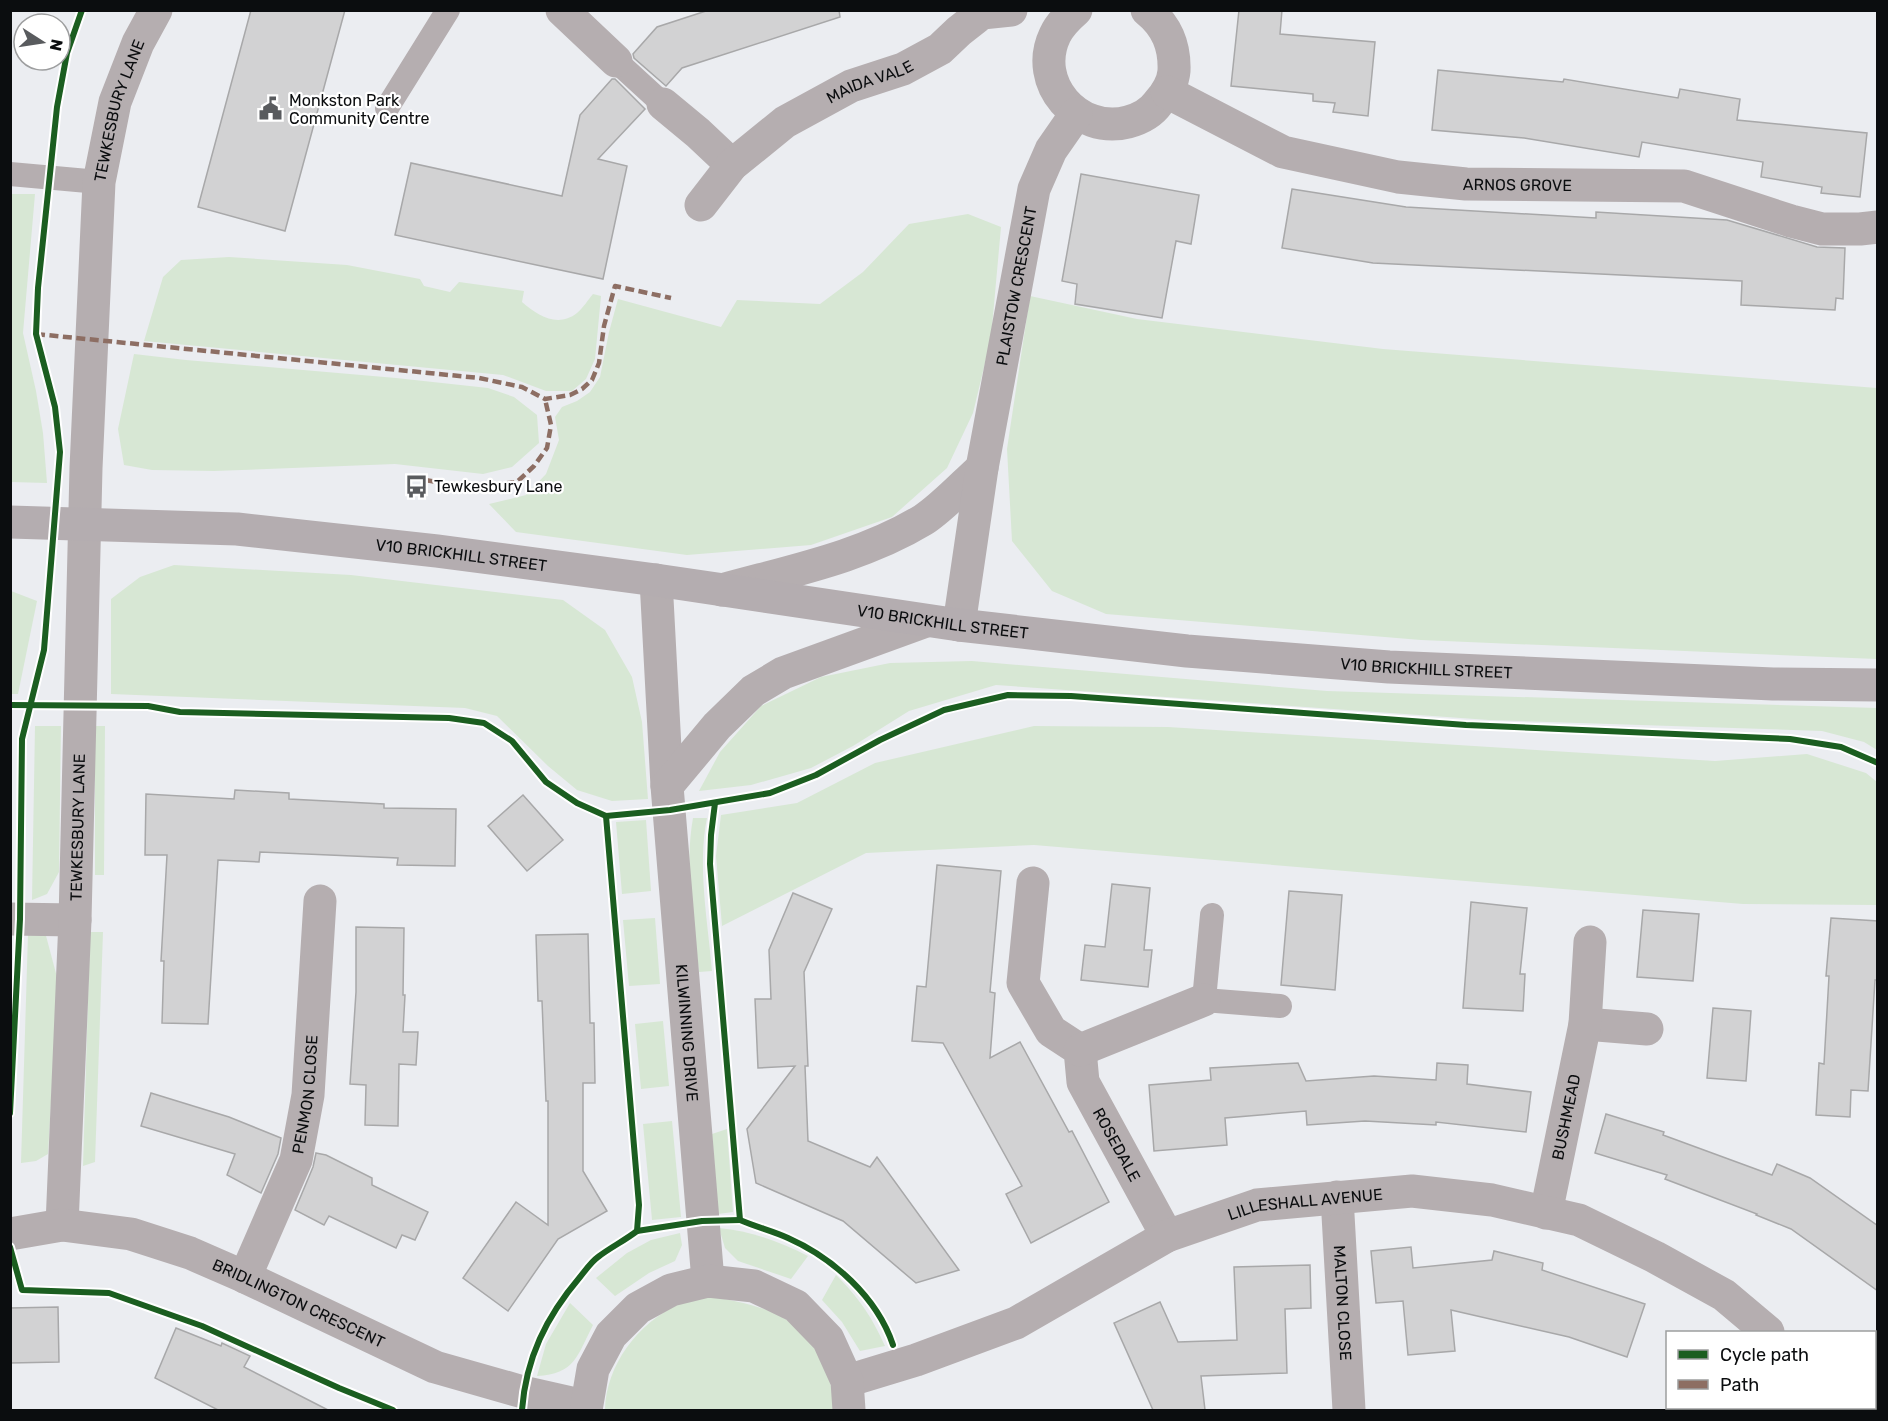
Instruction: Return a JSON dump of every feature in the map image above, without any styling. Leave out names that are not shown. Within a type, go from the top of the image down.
[{"type":"street","name":"TEWKESBURY LANE","points":[[62,1225],[75,920],[86,468],[99,182],[115,102],[138,43],[156,10]]},
{"type":"street","points":[[562,10],[616,61]]},
{"type":"street","name":"MAIDA VALE","points":[[701,205],[732,165],[784,122],[851,86],[903,69],[940,49],[982,13],[1012,10],[1055,35]]},
{"type":"street","points":[[1076,10],[1065,20],[1055,35],[1049,57],[1051,79],[1060,99],[1076,114],[1095,123],[1116,125],[1136,120],[1154,109],[1167,92],[1173,75],[1174,57],[1171,40],[1162,24],[1149,11]]},
{"type":"street","name":"ARNOS GROVE","points":[[1167,92],[1283,152],[1398,177],[1466,184],[1684,186],[1822,229],[1878,227]]},
{"type":"street","points":[[663,104],[732,165]]},
{"type":"street","name":"PLAISTOW CRESCENT","points":[[959,626],[982,468],[1034,189],[1051,150],[1076,114]]},
{"type":"street","points":[[722,590],[811,566],[878,543],[925,519],[982,468]]},
{"type":"street","name":"V10 BRICKHILL STREET","points":[[10,522],[237,528],[437,551],[656,580],[959,626],[1187,651],[1389,667],[1773,684],[1878,685]]},
{"type":"street","name":"KILWINNING DRIVE","points":[[656,580],[667,786],[708,1281]]},
{"type":"street","points":[[667,786],[717,726],[753,691],[783,673],[926,621]]},
{"type":"street","points":[[1033,883],[1023,983],[1052,1031],[1080,1050],[1204,1000]]},
{"type":"street","name":"PENMON CLOSE","points":[[244,1277],[296,1160],[308,1095],[320,902]]},
{"type":"street","points":[[10,919],[75,920]]},
{"type":"street","name":"BUSHMEAD","points":[[1546,1213],[1585,1024],[1590,942]]},
{"type":"street","points":[[1585,1024],[1647,1029]]},
{"type":"street","name":"ROSEDALE","points":[[1080,1050],[1083,1082],[1167,1236]]},
{"type":"street","name":"LILLESHALL AVENUE","points":[[848,1396],[916,1360],[1016,1323],[1167,1236],[1257,1205],[1412,1191],[1492,1200],[1579,1220],[1724,1294],[1766,1331]]},
{"type":"street","name":"MALTON CLOSE","points":[[1337,1197],[1349,1410]]},
{"type":"street","name":"BRIDLINGTON CRESCENT","points":[[10,1234],[62,1225],[131,1234],[190,1253],[435,1367],[585,1408]]},
{"type":"street","points":[[585,1408],[593,1369],[610,1335],[638,1308],[663,1294],[708,1281],[754,1286],[796,1306],[828,1339],[848,1396]]},
{"type":"lane","points":[[387,108],[448,10]]},
{"type":"lane","points":[[616,61],[663,104]]},
{"type":"lane","points":[[10,174],[99,182]]},
{"type":"lane","points":[[1212,915],[1204,1000],[1280,1006]]},
{"type":"green space","points":[[11,194],[35,194],[23,333],[43,433],[47,483],[11,482]]},
{"type":"green space","points":[[968,214],[1001,227],[991,338],[973,413],[947,468],[892,517],[811,545],[687,555],[516,532],[489,504],[526,495],[546,474],[559,440],[555,417],[562,407],[590,392],[600,377],[618,299],[721,327],[737,300],[820,304],[863,272],[909,224]]},
{"type":"green space","points":[[229,257],[347,265],[420,279],[424,286],[450,292],[459,282],[524,291],[522,302],[541,316],[555,320],[563,320],[577,313],[593,294],[601,296],[595,359],[586,379],[572,391],[546,391],[503,375],[144,341],[163,277],[181,260]]},
{"type":"green space","points":[[1030,296],[1137,319],[1383,349],[1877,388],[1877,659],[1421,640],[1106,614],[1052,591],[1012,541],[1007,449]]},
{"type":"green space","points":[[134,354],[488,388],[514,397],[537,415],[539,443],[512,467],[483,474],[395,464],[214,471],[152,470],[124,465],[118,429]]},
{"type":"green space","points":[[174,565],[351,575],[563,600],[605,630],[632,677],[642,722],[648,799],[612,801],[577,790],[548,766],[497,716],[465,708],[111,694],[111,599],[140,577]]},
{"type":"green space","points":[[11,591],[37,601],[18,694],[11,694]]},
{"type":"green space","points":[[972,661],[1327,691],[1877,708],[1877,750],[1864,742],[1822,731],[1489,720],[996,685],[909,711],[853,746],[811,768],[751,785],[699,791],[720,752],[761,706],[821,677],[890,663]]},
{"type":"green space","points":[[35,726],[61,726],[59,872],[47,894],[32,900]]},
{"type":"green space","points":[[95,726],[105,726],[104,875],[95,875]]},
{"type":"green space","points":[[1034,726],[1168,727],[1715,761],[1807,754],[1866,773],[1877,782],[1877,905],[1743,904],[1034,845],[866,853],[722,926],[716,856],[721,815],[797,803],[875,763]]},
{"type":"green space","points":[[693,818],[707,818],[703,875],[712,971],[699,972],[689,856]]},
{"type":"green space","points":[[646,820],[651,891],[622,894],[616,822]]},
{"type":"green space","points":[[655,918],[660,984],[629,986],[623,920]]},
{"type":"green space","points":[[45,932],[58,981],[48,1154],[36,1161],[21,1163],[28,934]]},
{"type":"green space","points":[[90,932],[103,932],[95,1162],[83,1166]]},
{"type":"green space","points":[[663,1021],[669,1086],[641,1089],[635,1024]]},
{"type":"green space","points":[[672,1121],[681,1217],[652,1220],[643,1124]]},
{"type":"green space","points":[[727,1129],[733,1212],[718,1214],[712,1134]]},
{"type":"green space","points":[[719,1228],[764,1237],[808,1256],[791,1279],[738,1261],[725,1248]]},
{"type":"green space","points":[[680,1233],[682,1245],[675,1261],[649,1273],[615,1296],[596,1278],[627,1253],[651,1240]]},
{"type":"green space","points":[[836,1275],[864,1308],[885,1346],[860,1351],[842,1322],[822,1300]]},
{"type":"green space","points":[[711,1296],[774,1313],[799,1329],[809,1340],[825,1366],[833,1395],[833,1410],[605,1410],[611,1377],[627,1347],[638,1334],[650,1322],[679,1304]]},
{"type":"green space","points":[[570,1303],[593,1325],[578,1354],[567,1367],[550,1375],[537,1376],[546,1344]]},
{"type":"building","name":"Monkston Park Community Centre","points":[[251,10],[345,10],[285,231],[198,207]]},
{"type":"building","points":[[709,10],[839,10],[840,17],[682,68],[666,86],[634,58],[633,54],[657,27]]},
{"type":"building","points":[[1239,10],[1282,10],[1280,34],[1375,42],[1368,116],[1333,112],[1335,103],[1313,101],[1313,94],[1231,86]]},
{"type":"building","points":[[1438,70],[1563,82],[1564,79],[1678,98],[1680,89],[1740,99],[1737,120],[1867,133],[1860,197],[1821,193],[1822,187],[1761,177],[1763,162],[1642,142],[1639,157],[1524,138],[1432,130]]},
{"type":"building","points":[[612,79],[615,79],[645,109],[598,159],[627,166],[603,279],[395,235],[411,163],[562,196],[580,115]]},
{"type":"building","points":[[1081,174],[1199,195],[1191,244],[1176,241],[1162,318],[1075,304],[1077,284],[1062,281]]},
{"type":"building","points":[[1292,189],[1406,207],[1596,218],[1596,212],[1727,220],[1817,247],[1845,248],[1843,299],[1836,298],[1835,310],[1741,305],[1742,281],[1373,263],[1282,248]]},
{"type":"building","points":[[235,790],[289,793],[289,799],[384,804],[384,808],[456,809],[455,866],[397,865],[398,858],[260,852],[259,862],[218,860],[208,1024],[162,1023],[164,961],[161,961],[167,855],[145,855],[146,794],[234,799]]},
{"type":"building","points":[[523,795],[563,840],[527,871],[488,826]]},
{"type":"building","points":[[937,865],[1001,871],[990,992],[995,993],[990,1058],[1020,1042],[1069,1132],[1072,1131],[1109,1202],[1031,1243],[1006,1194],[1022,1186],[943,1043],[912,1041],[917,986],[926,987]]},
{"type":"building","points":[[1112,884],[1150,888],[1144,950],[1152,950],[1148,987],[1081,980],[1085,945],[1105,947]]},
{"type":"building","points":[[1289,891],[1342,895],[1335,990],[1281,985]]},
{"type":"building","points":[[793,893],[832,909],[804,972],[808,1141],[870,1167],[877,1157],[959,1270],[916,1283],[843,1221],[756,1183],[747,1129],[795,1066],[758,1068],[755,999],[771,999],[769,950]]},
{"type":"building","points":[[1471,902],[1527,908],[1520,974],[1525,974],[1523,1011],[1463,1008]]},
{"type":"building","points":[[1643,910],[1699,914],[1693,981],[1637,977]]},
{"type":"building","points":[[1831,918],[1878,921],[1878,980],[1875,980],[1868,1091],[1851,1090],[1850,1117],[1816,1115],[1819,1063],[1824,1064],[1829,976],[1826,976]]},
{"type":"building","points":[[356,927],[404,928],[403,1032],[418,1032],[416,1065],[399,1064],[398,1126],[365,1125],[366,1085],[350,1084],[356,992]]},
{"type":"building","points":[[588,934],[590,1023],[594,1023],[595,1083],[583,1083],[583,1171],[607,1211],[558,1239],[508,1311],[463,1278],[516,1202],[548,1225],[548,1101],[546,1101],[542,1001],[538,1001],[536,935]]},
{"type":"building","points":[[1713,1008],[1751,1011],[1746,1081],[1707,1078]]},
{"type":"building","points":[[1298,1063],[1306,1081],[1374,1076],[1436,1080],[1437,1063],[1468,1065],[1467,1084],[1531,1092],[1526,1132],[1436,1122],[1436,1125],[1365,1121],[1307,1125],[1306,1111],[1225,1118],[1227,1145],[1154,1151],[1149,1085],[1211,1080],[1210,1068]]},
{"type":"building","points":[[151,1093],[229,1117],[281,1138],[278,1154],[261,1193],[227,1175],[235,1154],[141,1126]]},
{"type":"building","points":[[1606,1114],[1664,1132],[1663,1135],[1772,1175],[1777,1164],[1810,1178],[1878,1226],[1878,1291],[1791,1229],[1665,1179],[1667,1175],[1595,1153]]},
{"type":"building","points":[[316,1153],[326,1155],[372,1178],[372,1185],[428,1212],[415,1240],[402,1235],[396,1248],[329,1216],[324,1225],[295,1210],[313,1167]]},
{"type":"building","points":[[1411,1247],[1413,1268],[1492,1260],[1494,1251],[1543,1263],[1542,1270],[1645,1304],[1627,1357],[1569,1337],[1451,1310],[1455,1351],[1408,1355],[1403,1301],[1376,1303],[1371,1251]]},
{"type":"building","points":[[1310,1265],[1311,1308],[1285,1309],[1287,1373],[1201,1376],[1205,1410],[1153,1410],[1114,1323],[1160,1302],[1178,1342],[1237,1340],[1234,1267]]},
{"type":"building","points":[[58,1307],[59,1362],[10,1363],[10,1308]]},
{"type":"building","points":[[176,1328],[221,1346],[222,1343],[250,1356],[244,1367],[328,1410],[218,1410],[155,1378]]},
{"type":"marked path","points":[[36,334],[479,378],[522,387],[545,399],[570,395],[582,389],[592,380],[599,363],[604,326],[615,286],[671,298]]},
{"type":"marked path","points":[[425,480],[453,485],[483,486],[517,482],[534,466],[547,448],[551,425],[545,399]]},
{"type":"cycle path","points":[[10,1113],[20,919],[22,739],[44,650],[60,452],[55,407],[36,334],[38,288],[57,107],[67,53],[82,10]]},
{"type":"cycle path","points":[[10,705],[148,706],[180,712],[449,718],[484,723],[512,741],[546,782],[577,803],[606,816],[670,810],[770,793],[816,775],[880,740],[944,710],[1008,695],[1071,696],[1466,725],[1790,739],[1841,747],[1878,763]]},
{"type":"cycle path","points":[[715,803],[710,864],[740,1220],[805,1246],[837,1268],[865,1295],[886,1327],[893,1345]]},
{"type":"cycle path","points":[[522,1410],[524,1391],[533,1356],[557,1307],[593,1261],[637,1231],[639,1205],[606,816]]},
{"type":"cycle path","points":[[637,1231],[702,1221],[740,1220]]},
{"type":"cycle path","points":[[10,1247],[22,1290],[109,1293],[202,1326],[393,1410]]},
{"type":"place","name":"Monkston Park Community Centre","points":[[271,109]]},
{"type":"place","name":"Tewkesbury Lane","points":[[416,486]]}]
